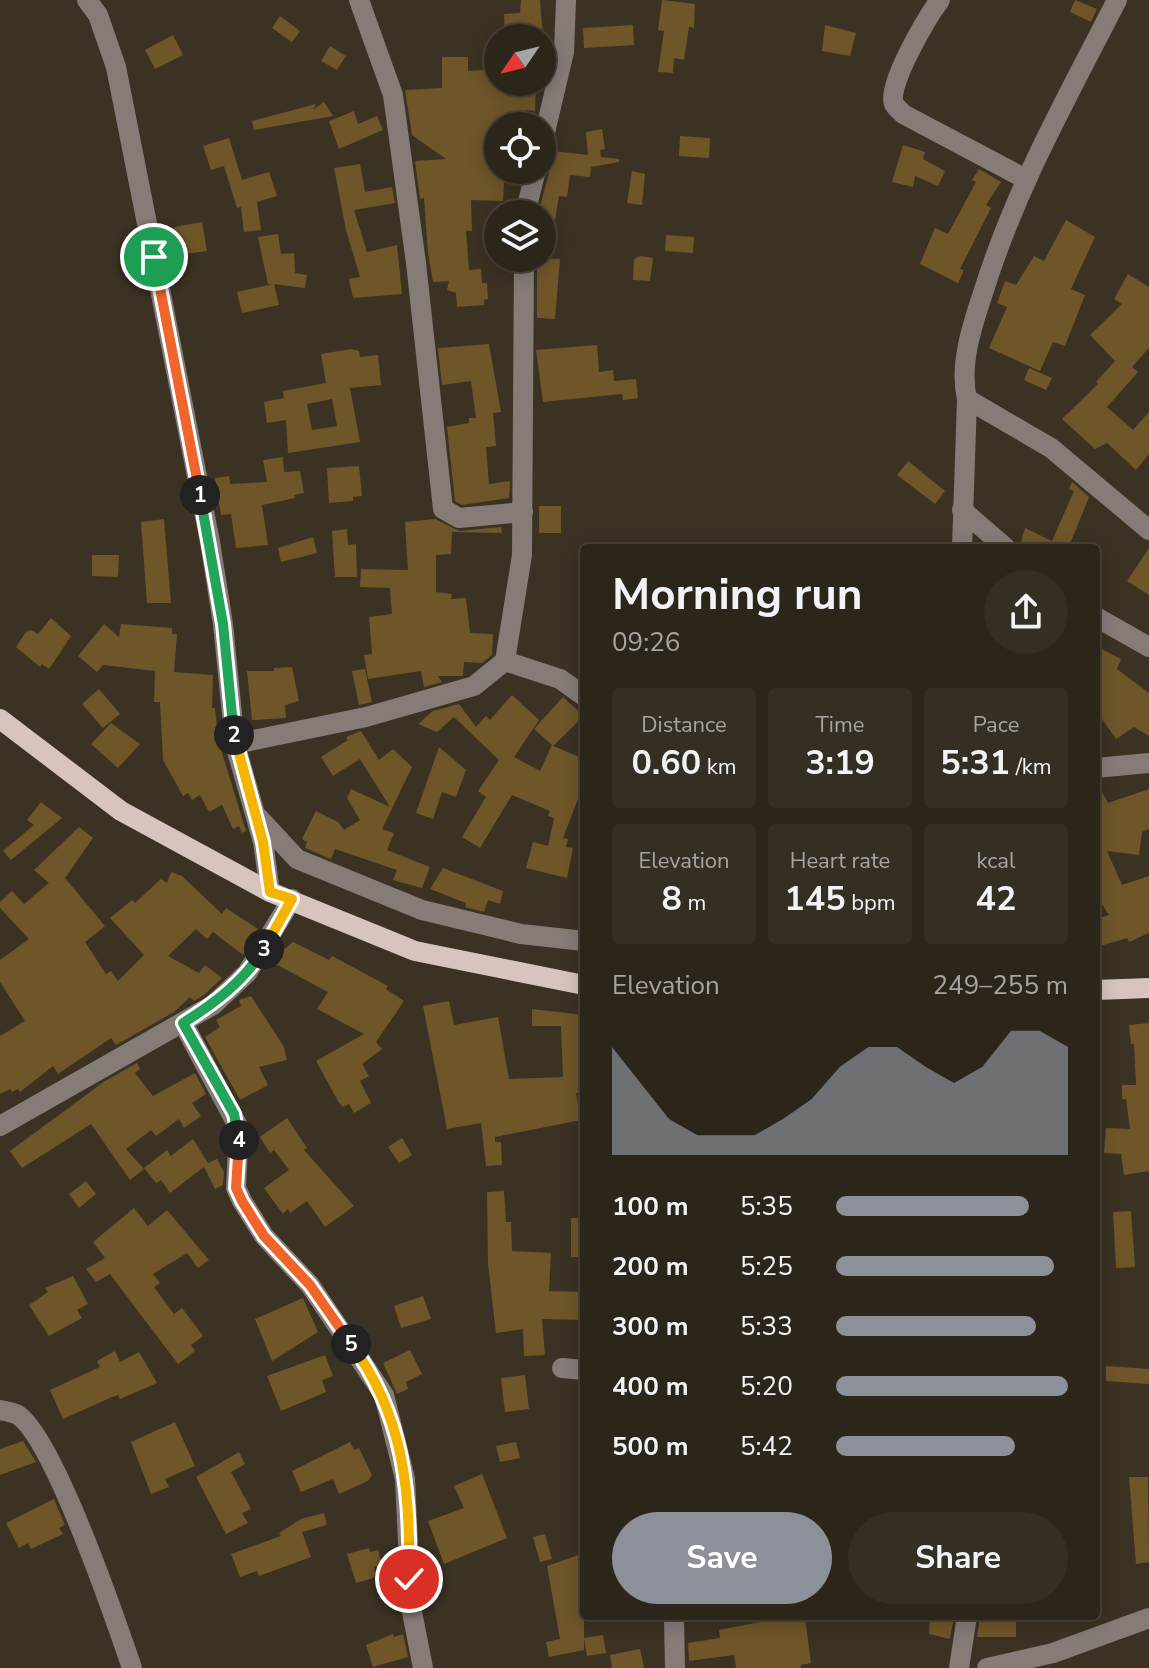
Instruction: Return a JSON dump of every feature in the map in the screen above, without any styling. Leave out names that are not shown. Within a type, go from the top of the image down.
[{"type":"main road","points":[[0,719],[121,811],[270,892],[415,951],[580,984]]},
{"type":"main road","points":[[1100,990],[1149,988]]},
{"type":"street","points":[[87,0],[98,15],[116,67],[210,542],[223,624],[235,744],[256,814],[270,892]]},
{"type":"street","points":[[359,0],[393,95],[416,263],[443,509],[459,518],[523,512]]},
{"type":"street","points":[[550,112],[564,52],[566,0]]},
{"type":"street","points":[[940,0],[906,59],[893,92],[894,104],[903,114],[1024,178]]},
{"type":"street","points":[[962,544],[967,399],[962,380],[976,313],[1003,228],[1024,178],[1117,0]]},
{"type":"street","points":[[235,744],[366,717],[474,686],[505,661],[522,555],[524,272]]},
{"type":"street","points":[[967,399],[1051,448],[1149,530]]},
{"type":"street","points":[[962,510],[1001,544]]},
{"type":"street","points":[[1100,619],[1149,647]]},
{"type":"street","points":[[505,661],[560,679],[580,693]]},
{"type":"street","points":[[1100,768],[1149,763]]},
{"type":"street","points":[[256,814],[297,859],[363,887],[422,910],[521,934],[580,941]]},
{"type":"street","points":[[0,1126],[213,1005],[247,973],[292,899]]},
{"type":"street","points":[[183,1023],[239,1128],[236,1188],[242,1201],[264,1236],[310,1285],[384,1395],[405,1479],[411,1607],[423,1668]]},
{"type":"street","points":[[562,1368],[580,1370]]},
{"type":"street","points":[[0,1410],[18,1415],[42,1449],[87,1543],[132,1668]]},
{"type":"street","points":[[987,1668],[1053,1653],[1149,1618]]},
{"type":"street","points":[[674,1620],[675,1668]]},
{"type":"street","points":[[959,1668],[966,1620]]},
{"type":"building","points":[[521,0],[540,0],[542,24],[504,24],[504,14],[520,13]]},
{"type":"building","points":[[662,0],[695,4],[694,28],[689,27],[684,60],[674,58],[673,73],[658,72],[664,31],[658,30]]},
{"type":"building","points":[[1075,0],[1097,9],[1091,22],[1070,12]]},
{"type":"building","points":[[280,16],[300,31],[292,42],[272,28]]},
{"type":"building","points":[[633,25],[634,45],[584,48],[583,28]]},
{"type":"building","points":[[825,25],[856,33],[850,56],[822,51]]},
{"type":"building","points":[[173,35],[183,55],[155,69],[145,50]]},
{"type":"building","points":[[330,46],[346,56],[337,70],[321,61]]},
{"type":"building","points":[[442,57],[468,57],[468,71],[484,70],[484,96],[536,96],[535,111],[484,112],[484,184],[504,184],[503,200],[471,200],[472,231],[466,231],[469,270],[481,269],[482,283],[487,283],[488,299],[484,300],[484,305],[457,307],[456,293],[447,290],[449,281],[433,282],[424,198],[420,199],[415,161],[446,159],[412,135],[405,90],[442,88]]},
{"type":"building","points":[[324,102],[333,116],[254,130],[252,121],[316,104],[313,110]]},
{"type":"building","points":[[354,111],[358,124],[377,116],[383,130],[339,149],[329,121]]},
{"type":"building","points":[[602,129],[605,149],[600,150],[601,157],[619,159],[619,162],[591,167],[590,177],[570,175],[567,197],[559,196],[556,214],[556,200],[542,200],[546,184],[556,184],[556,151],[588,155],[586,132]]},
{"type":"building","points":[[680,136],[710,138],[709,158],[679,156]]},
{"type":"building","points":[[229,138],[242,180],[269,172],[277,196],[257,202],[261,230],[244,232],[241,207],[237,208],[224,166],[211,170],[203,146]]},
{"type":"building","points":[[903,145],[925,152],[923,159],[945,171],[938,186],[915,176],[913,187],[892,182]]},
{"type":"building","points":[[360,164],[365,192],[392,187],[395,203],[354,210],[367,252],[397,245],[402,294],[353,298],[349,279],[360,277],[346,230],[334,168]]},
{"type":"building","points":[[979,169],[1001,182],[986,205],[991,208],[960,269],[964,270],[958,283],[920,264],[935,228],[948,234],[976,182],[972,180]]},
{"type":"building","points":[[632,171],[645,174],[642,205],[627,203]]},
{"type":"building","points":[[1066,220],[1095,237],[1071,289],[1085,295],[1065,346],[1053,342],[1040,371],[989,348],[1007,307],[997,303],[1005,281],[1016,285],[1034,256],[1044,261]]},
{"type":"building","points":[[202,222],[207,251],[179,255],[174,227]]},
{"type":"building","points":[[278,234],[281,254],[294,253],[295,273],[307,275],[305,288],[274,284],[279,305],[242,313],[237,292],[273,284],[268,284],[258,237]]},
{"type":"building","points":[[666,235],[694,237],[693,253],[665,251]]},
{"type":"building","points":[[640,256],[653,258],[650,281],[633,280],[634,259]]},
{"type":"building","points":[[556,259],[560,259],[555,319],[537,318],[537,272],[556,272]]},
{"type":"building","points":[[1128,274],[1149,287],[1149,348],[1132,367],[1138,372],[1107,407],[1133,430],[1149,412],[1149,454],[1136,470],[1107,443],[1095,449],[1062,419],[1098,384],[1096,382],[1115,361],[1090,335],[1122,304],[1114,299]]},
{"type":"building","points":[[489,344],[501,412],[493,413],[496,446],[486,447],[489,484],[510,481],[509,498],[462,505],[455,501],[447,427],[469,423],[469,418],[476,418],[471,381],[442,385],[438,348]]},
{"type":"building","points":[[597,345],[599,372],[613,370],[614,381],[636,379],[638,398],[623,400],[622,394],[543,402],[536,350]]},
{"type":"building","points":[[351,349],[359,351],[360,357],[378,355],[381,385],[350,388],[360,442],[288,453],[286,420],[267,423],[264,402],[284,398],[283,391],[326,383],[321,354]],"holes":[[[332,399],[337,426],[312,430],[307,404]]]},
{"type":"building","points":[[1029,368],[1052,378],[1046,390],[1024,380]]},
{"type":"building","points":[[283,457],[284,472],[300,471],[304,493],[262,505],[268,545],[236,548],[231,514],[221,515],[215,478],[229,476],[230,484],[267,482],[263,460]]},
{"type":"building","points":[[908,461],[945,491],[935,504],[897,475]]},
{"type":"building","points":[[359,466],[362,496],[353,497],[353,501],[329,503],[327,468]]},
{"type":"building","points":[[1072,482],[1089,497],[1070,544],[1020,544],[1025,528],[1052,541],[1074,491],[1069,489]]},
{"type":"building","points":[[539,506],[561,506],[561,533],[539,533]]},
{"type":"building","points":[[164,519],[171,603],[147,603],[141,522]]},
{"type":"building","points":[[435,519],[459,531],[501,527],[502,533],[452,532],[451,554],[436,555],[436,592],[452,594],[451,599],[466,598],[470,633],[493,634],[492,655],[482,663],[464,662],[463,676],[438,676],[442,682],[424,687],[421,671],[368,679],[364,655],[372,654],[369,617],[392,614],[390,588],[360,587],[361,569],[408,570],[405,522]]},
{"type":"building","points":[[347,529],[348,545],[356,544],[357,577],[335,577],[332,531]]},
{"type":"building","points":[[313,537],[317,553],[281,562],[278,548]]},
{"type":"building","points":[[1149,548],[1149,595],[1127,581]]},
{"type":"building","points":[[92,555],[119,555],[118,577],[92,576]]},
{"type":"building","points":[[51,618],[71,636],[49,669],[42,664],[40,667],[16,647],[26,632],[31,630],[38,634]]},
{"type":"building","points":[[104,624],[119,637],[121,624],[172,628],[172,634],[177,634],[174,672],[213,675],[212,708],[215,708],[218,740],[246,831],[242,833],[239,826],[233,829],[222,805],[209,812],[200,795],[192,800],[188,793],[183,796],[163,760],[160,702],[154,702],[155,671],[103,665],[97,672],[78,656]]},
{"type":"building","points":[[1100,648],[1121,659],[1117,669],[1149,693],[1149,736],[1134,727],[1116,739],[1100,716]]},
{"type":"building","points":[[292,667],[299,701],[285,705],[286,718],[252,720],[247,671]]},
{"type":"building","points":[[365,669],[372,702],[359,705],[352,671]]},
{"type":"building","points":[[99,689],[120,714],[103,728],[82,704]]},
{"type":"building","points":[[512,695],[539,720],[514,757],[540,771],[552,745],[534,729],[563,697],[580,712],[580,720],[553,746],[580,757],[580,794],[563,838],[568,839],[566,847],[573,848],[567,878],[526,868],[533,842],[548,846],[554,818],[548,816],[550,811],[512,795],[480,848],[462,837],[486,797],[478,791],[499,760],[454,717],[437,732],[418,724],[433,711],[459,704],[476,727],[486,716],[490,720]]},
{"type":"building","points":[[111,723],[140,744],[118,768],[91,744]]},
{"type":"building","points":[[361,731],[379,760],[393,749],[412,767],[382,829],[394,833],[387,850],[430,867],[422,888],[393,880],[397,870],[335,849],[331,859],[305,848],[307,842],[302,839],[316,811],[338,822],[344,830],[360,820],[347,798],[351,789],[390,807],[360,759],[333,776],[321,757],[348,740],[346,737]]},
{"type":"building","points":[[439,747],[466,770],[456,797],[442,792],[433,819],[416,813]]},
{"type":"building","points":[[1100,788],[1108,803],[1149,789],[1149,829],[1142,832],[1139,855],[1107,851],[1122,885],[1149,876],[1149,933],[1129,942],[1127,938],[1100,946],[1100,918],[1109,915],[1100,901]]},
{"type":"building","points":[[41,802],[62,818],[11,860],[3,851],[34,825],[27,820]]},
{"type":"building","points":[[79,827],[93,838],[65,878],[105,926],[85,942],[106,974],[111,971],[118,981],[144,955],[110,918],[132,900],[135,903],[161,879],[167,883],[171,872],[182,876],[222,914],[226,908],[258,929],[243,955],[213,932],[207,939],[196,929],[168,956],[199,973],[205,965],[222,978],[205,994],[194,1001],[190,997],[174,1012],[116,1045],[111,1038],[58,1074],[53,1066],[20,1092],[10,1089],[0,1094],[0,1036],[25,1021],[0,982],[0,960],[29,939],[0,908],[0,902],[12,891],[24,904],[49,883],[34,870]]},
{"type":"building","points":[[443,868],[503,891],[500,904],[488,900],[484,912],[465,907],[466,903],[430,889]]},
{"type":"building","points":[[293,942],[329,960],[332,956],[388,986],[386,989],[404,1001],[376,1042],[382,1049],[362,1064],[369,1076],[360,1081],[371,1103],[354,1113],[349,1104],[343,1107],[338,1101],[316,1061],[364,1034],[317,1009],[328,992],[270,961]]},
{"type":"building","points":[[251,996],[284,1047],[287,1060],[259,1067],[268,1085],[240,1100],[205,1037],[220,1027],[216,1020],[241,1006],[239,1000]]},
{"type":"building","points":[[449,1001],[454,1025],[498,1017],[509,1079],[563,1077],[561,1026],[532,1026],[532,1009],[580,1015],[580,1093],[576,1093],[580,1120],[495,1137],[495,1142],[501,1142],[502,1165],[486,1166],[481,1123],[447,1129],[423,1006]]},
{"type":"building","points":[[1149,1023],[1149,1171],[1124,1175],[1121,1154],[1104,1153],[1106,1128],[1130,1129],[1126,1099],[1122,1099],[1122,1085],[1136,1085],[1134,1044],[1131,1044],[1129,1025]]},
{"type":"building","points":[[137,1063],[140,1069],[135,1073],[153,1096],[195,1073],[206,1094],[192,1103],[201,1116],[184,1128],[179,1119],[156,1136],[151,1130],[126,1149],[144,1169],[130,1180],[91,1124],[22,1168],[10,1151],[105,1081]]},
{"type":"building","points":[[287,1118],[307,1148],[304,1150],[354,1206],[325,1227],[307,1201],[290,1213],[288,1209],[283,1214],[264,1188],[289,1170],[274,1150],[270,1153],[260,1137]]},
{"type":"building","points":[[402,1138],[412,1155],[399,1163],[388,1147]]},
{"type":"building","points":[[193,1139],[208,1163],[217,1159],[224,1172],[223,1185],[215,1189],[204,1167],[170,1193],[161,1180],[156,1183],[144,1168],[167,1150],[171,1156]]},
{"type":"building","points":[[86,1181],[96,1194],[79,1208],[69,1194]]},
{"type":"building","points":[[504,1191],[506,1222],[511,1222],[512,1251],[551,1253],[549,1291],[580,1292],[580,1320],[542,1319],[545,1355],[524,1356],[523,1329],[496,1333],[488,1264],[487,1192]]},
{"type":"building","points":[[134,1208],[148,1226],[167,1210],[209,1260],[198,1268],[187,1253],[153,1274],[160,1283],[154,1287],[174,1314],[182,1308],[203,1336],[191,1345],[195,1351],[178,1364],[110,1274],[96,1282],[86,1269],[105,1258],[93,1242]]},
{"type":"building","points":[[1131,1211],[1135,1267],[1116,1268],[1113,1212]]},
{"type":"building","points":[[571,1218],[580,1218],[580,1257],[571,1257]]},
{"type":"building","points":[[73,1276],[88,1304],[77,1310],[82,1318],[49,1336],[29,1305],[48,1292],[45,1288]]},
{"type":"building","points":[[423,1296],[431,1319],[401,1328],[394,1306]]},
{"type":"building","points":[[303,1298],[318,1332],[272,1361],[255,1319]]},
{"type":"building","points":[[410,1350],[422,1374],[406,1382],[408,1389],[397,1394],[383,1363]]},
{"type":"building","points":[[115,1351],[120,1362],[139,1352],[157,1383],[120,1399],[118,1395],[112,1397],[63,1419],[50,1390],[100,1367],[97,1361]]},
{"type":"building","points":[[325,1355],[333,1376],[322,1380],[326,1392],[281,1411],[267,1376]]},
{"type":"building","points":[[1106,1366],[1149,1369],[1149,1384],[1106,1381]]},
{"type":"building","points":[[525,1375],[529,1409],[505,1412],[501,1378]]},
{"type":"building","points":[[175,1422],[195,1466],[165,1479],[169,1487],[151,1494],[131,1442]]},
{"type":"building","points":[[23,1441],[36,1462],[0,1475],[0,1449]]},
{"type":"building","points":[[350,1442],[354,1450],[359,1448],[372,1475],[368,1481],[339,1494],[333,1479],[301,1492],[292,1471]]},
{"type":"building","points":[[516,1442],[520,1458],[500,1462],[496,1446]]},
{"type":"building","points":[[239,1452],[245,1464],[231,1472],[251,1509],[242,1513],[248,1523],[226,1534],[196,1477]]},
{"type":"building","points":[[482,1474],[507,1538],[444,1564],[428,1521],[464,1508],[454,1486]]},
{"type":"building","points":[[1129,1477],[1148,1477],[1149,1562],[1136,1564]]},
{"type":"building","points":[[54,1499],[65,1525],[59,1528],[63,1534],[31,1549],[28,1543],[19,1548],[6,1523]]},
{"type":"building","points":[[324,1513],[327,1525],[302,1532],[311,1557],[259,1576],[257,1571],[240,1577],[231,1554],[281,1536],[279,1533],[301,1519]]},
{"type":"building","points":[[545,1534],[552,1559],[540,1562],[533,1537]]},
{"type":"building","points":[[369,1548],[370,1552],[378,1550],[382,1565],[374,1567],[377,1577],[356,1583],[347,1554]]},
{"type":"building","points":[[580,1554],[580,1620],[584,1620],[584,1650],[549,1657],[546,1642],[560,1639],[547,1566]]},
{"type":"building","points":[[770,1620],[805,1620],[811,1663],[801,1665],[801,1668],[736,1668],[734,1655],[689,1661],[688,1643],[720,1638],[719,1630]]},
{"type":"building","points":[[930,1620],[953,1620],[950,1639],[929,1634]]},
{"type":"building","points":[[979,1620],[1016,1620],[1016,1637],[977,1637]]},
{"type":"building","points":[[393,1634],[394,1637],[403,1634],[408,1657],[373,1667],[366,1645]]},
{"type":"building","points":[[603,1635],[606,1653],[587,1656],[584,1638]]},
{"type":"building","points":[[640,1649],[644,1668],[612,1668],[610,1655]]},
{"type":"route","points":[[154,257],[210,542],[223,624],[235,744],[263,842],[270,892],[292,899],[247,973],[213,1005],[183,1023],[239,1128],[236,1188],[242,1201],[264,1236],[310,1285],[369,1367],[384,1395],[394,1422],[405,1479],[410,1535],[409,1579]]}]
